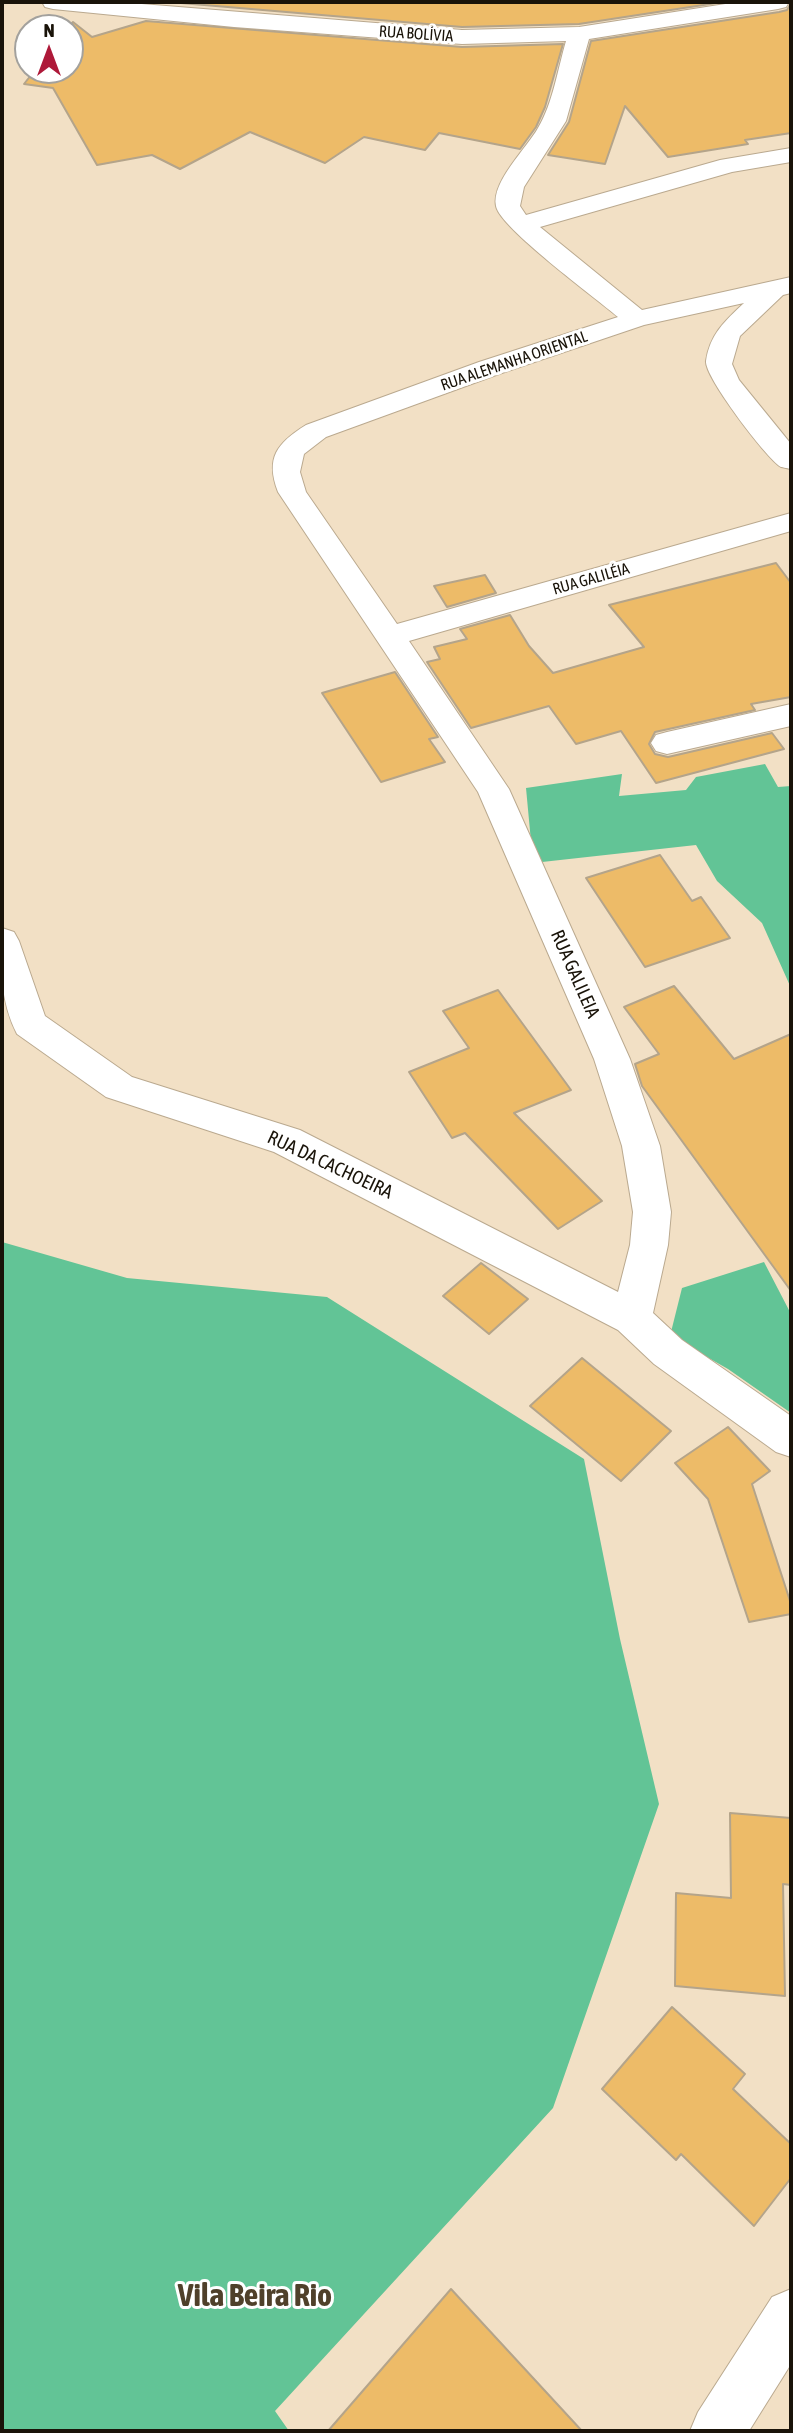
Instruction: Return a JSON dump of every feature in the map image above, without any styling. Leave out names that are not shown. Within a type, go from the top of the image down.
[{"type":"street","name":"RUA BOLÍVIA","points":[[53,2],[422,35],[500,37],[579,34],[778,2]]},
{"type":"street","points":[[579,34],[563,97],[548,135],[507,195],[507,206],[521,223],[638,319]]},
{"type":"street","points":[[521,223],[729,165],[791,155]]},
{"type":"street","points":[[783,287],[727,333],[719,364],[726,381],[764,432],[791,460]]},
{"type":"street","name":"RUA ALEMANHA ORIENTAL","points":[[292,492],[286,478],[285,462],[300,440],[316,431],[489,368],[638,319],[783,287]]},
{"type":"street","name":"RUA GALILEIA","points":[[292,492],[493,789],[612,1059],[641,1146],[651,1203],[649,1245],[632,1318]]},
{"type":"street","name":"RUA GALILÉIA","points":[[391,636],[791,522]]},
{"type":"street","points":[[667,743],[791,715]]},
{"type":"street","name":"RUA DA CACHOEIRA","points":[[2,941],[30,1024],[118,1087],[287,1141],[632,1318]]},
{"type":"street","points":[[632,1318],[668,1352],[791,1439]]},
{"type":"street","points":[[717,2431],[791,2316]]},
{"type":"green space","points":[[765,764],[778,787],[791,786],[791,988],[762,923],[717,881],[696,845],[533,863],[526,788],[622,774],[619,796],[686,790],[696,777]]},
{"type":"green space","points":[[2,1242],[127,1278],[327,1297],[584,1459],[620,1639],[659,1804],[553,2108],[275,2411],[289,2431],[2,2431]]},
{"type":"green space","points":[[764,1262],[791,1314],[791,1413],[728,1369],[670,1336],[682,1288]]},
{"type":"building","points":[[169,2],[723,2],[579,24],[462,27]]},
{"type":"building","points":[[791,3],[791,133],[745,140],[748,144],[668,157],[625,106],[605,164],[548,155],[569,122],[591,41],[779,12],[787,10]]},
{"type":"building","points":[[146,21],[462,47],[563,44],[545,107],[536,127],[520,149],[439,133],[425,150],[364,137],[325,163],[250,132],[180,169],[152,155],[97,165],[53,88],[24,84],[84,84],[84,31],[92,37]]},
{"type":"building","points":[[776,563],[791,583],[791,697],[751,704],[755,710],[655,732],[649,744],[655,754],[668,757],[772,733],[784,749],[656,783],[621,731],[576,744],[549,706],[471,728],[427,662],[440,659],[434,647],[467,639],[460,629],[510,615],[529,646],[553,673],[644,647],[609,605]]},
{"type":"building","points":[[485,575],[496,593],[447,607],[434,586]]},
{"type":"building","points":[[395,672],[438,737],[429,739],[445,762],[381,782],[322,693]]},
{"type":"building","points":[[660,855],[692,901],[701,897],[730,938],[645,967],[586,878]]},
{"type":"building","points":[[674,986],[734,1059],[791,1034],[791,1291],[642,1086],[635,1064],[659,1054],[624,1007]]},
{"type":"building","points":[[498,990],[571,1090],[514,1113],[602,1201],[558,1229],[465,1133],[452,1138],[409,1072],[469,1048],[443,1011]]},
{"type":"building","points":[[481,1263],[528,1299],[489,1334],[443,1296]]},
{"type":"building","points":[[582,1358],[671,1431],[621,1481],[530,1406]]},
{"type":"building","points":[[728,1427],[770,1471],[752,1484],[791,1604],[791,1614],[749,1622],[708,1499],[675,1463]]},
{"type":"building","points":[[730,1813],[791,1818],[791,1885],[783,1884],[785,1996],[675,1986],[676,1893],[731,1898]]},
{"type":"building","points":[[672,2007],[745,2074],[733,2089],[791,2144],[791,2178],[754,2226],[681,2154],[676,2160],[602,2089]]},
{"type":"building","points":[[451,2289],[582,2431],[328,2431]]},
{"type":"district","name":"Vila Beira Rio","points":[[255,2296]]}]
